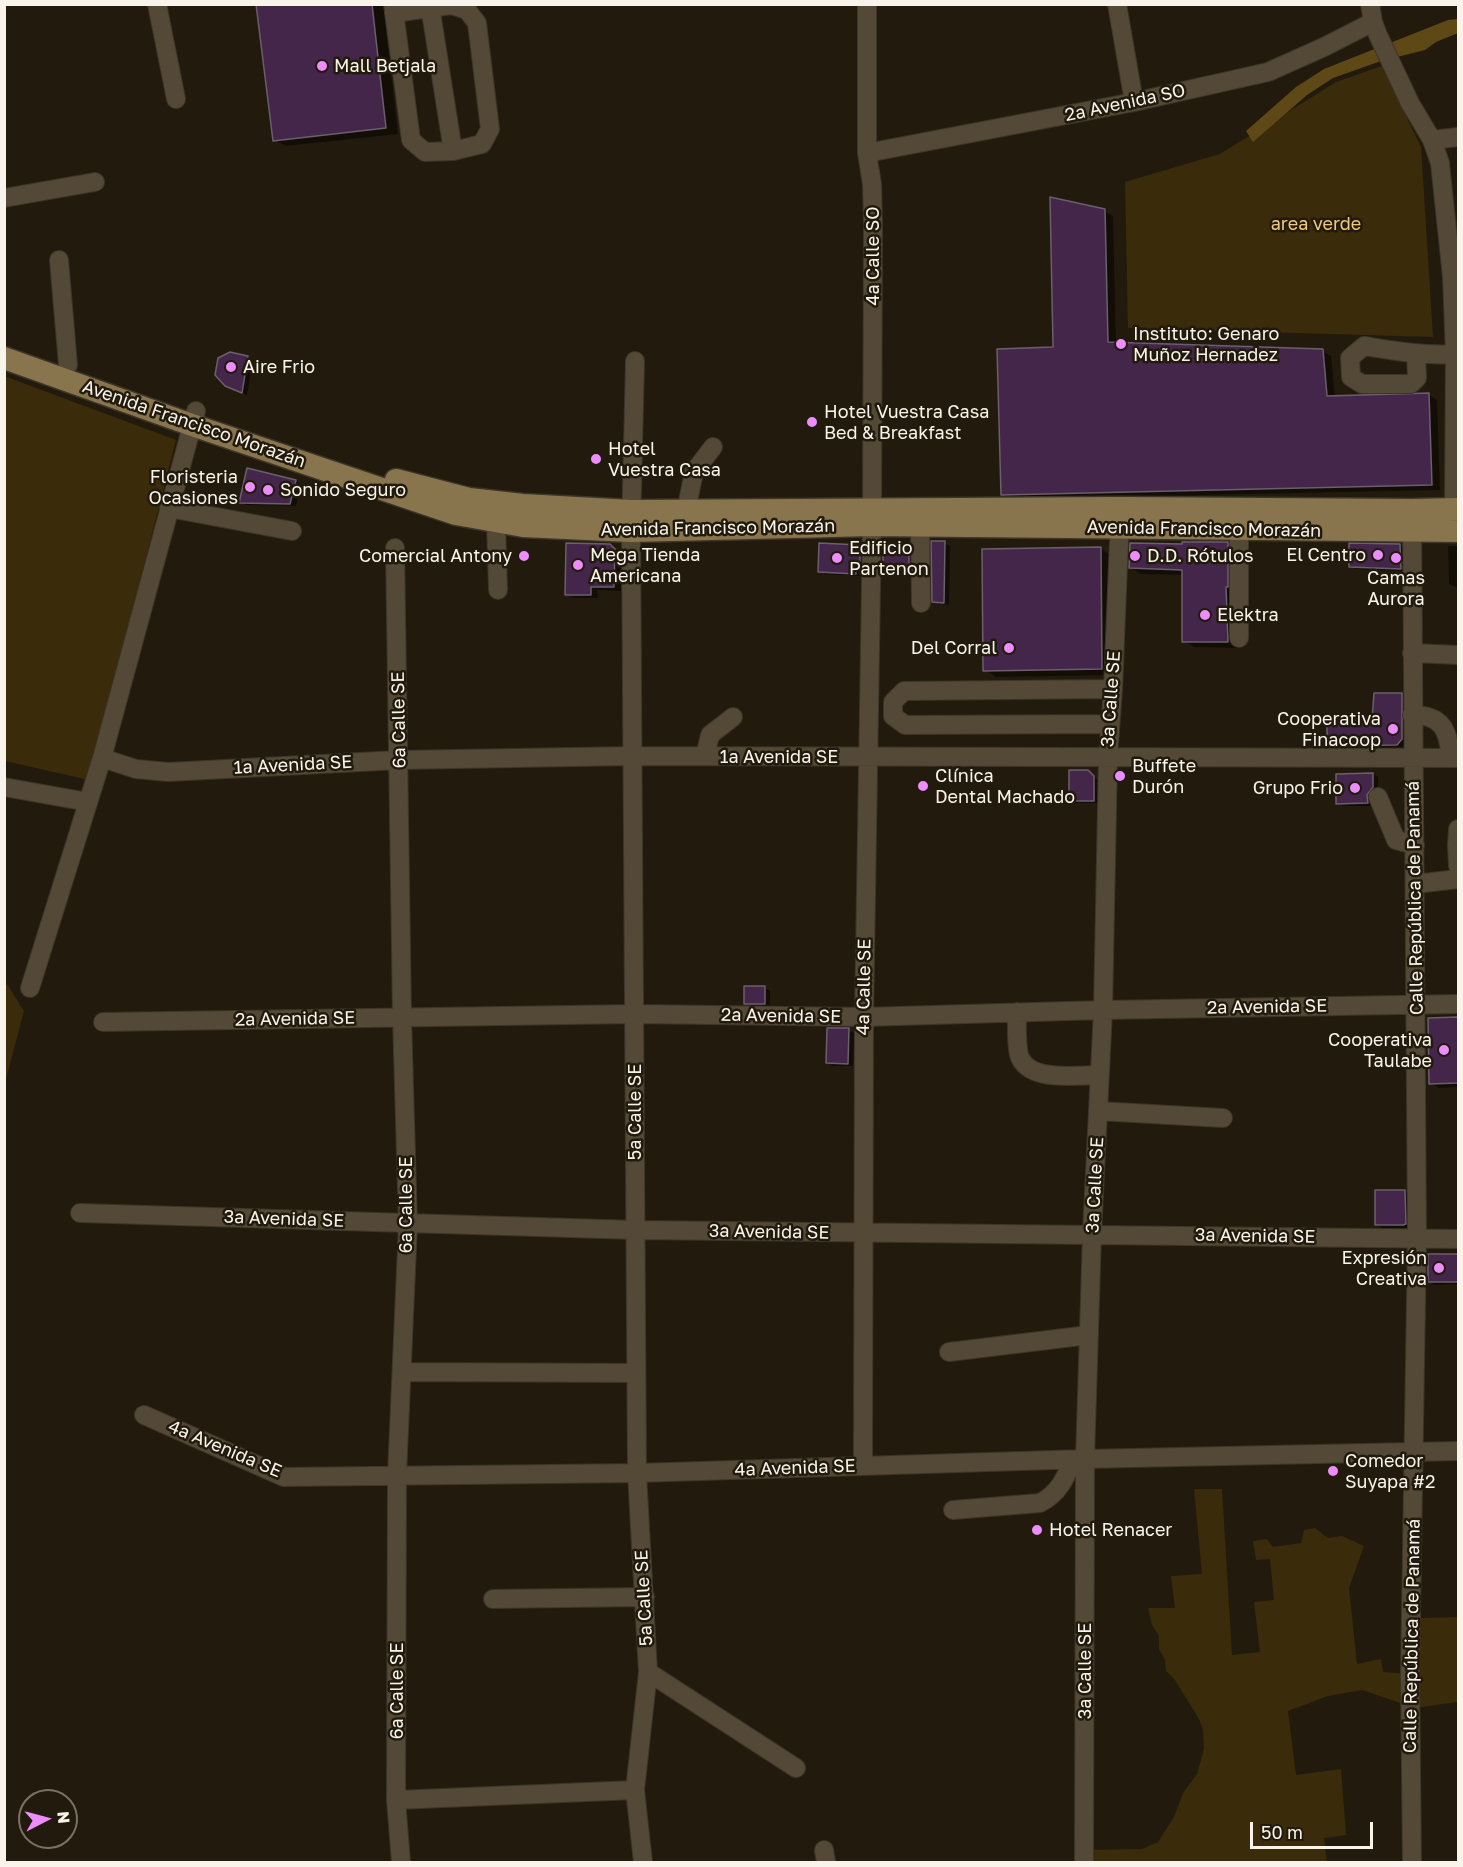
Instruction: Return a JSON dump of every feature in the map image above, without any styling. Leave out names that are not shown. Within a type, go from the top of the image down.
[{"type":"main road","name":"Avenida Francisco Morazán","points":[[4,342],[68,365],[194,418]]},
{"type":"main road","name":"Avenida Francisco Morazán","points":[[4,358],[194,418],[346,470],[456,514],[523,526],[631,521],[872,517],[1120,518],[1412,521],[1454,531]]},
{"type":"main road","name":"Avenida Francisco Morazán","points":[[383,484],[469,499],[631,521],[686,511],[872,517],[920,526],[1120,518],[1239,529],[1412,521],[1456,509]]},
{"type":"street","points":[[157,4],[176,99]]},
{"type":"street","points":[[451,4],[467,10],[477,23],[490,129],[482,144],[453,152],[425,152],[411,140],[393,9],[430,6],[451,4]]},
{"type":"street","name":"4a Calle SO","points":[[867,4],[867,153],[872,184],[873,224],[872,517]]},
{"type":"street","points":[[1117,4],[1134,102]]},
{"type":"street","points":[[430,6],[453,152]]},
{"type":"street","points":[[1374,20],[1410,103],[1432,140],[1440,163],[1455,277],[1456,509],[1454,531]]},
{"type":"street","name":"2a Avenida SO","points":[[867,153],[1134,102],[1268,72],[1324,47],[1374,20]]},
{"type":"street","points":[[1432,140],[1458,137]]},
{"type":"street","points":[[4,198],[95,182]]},
{"type":"street","points":[[59,260],[68,365]]},
{"type":"street","points":[[1416,354],[1455,354]]},
{"type":"street","name":"5a Calle SE","points":[[634,361],[631,521],[637,1473],[648,1672],[635,1790],[643,1863]]},
{"type":"street","points":[[30,988],[102,758],[194,418]]},
{"type":"street","points":[[686,511],[694,472],[713,447]]},
{"type":"street","points":[[169,508],[292,531]]},
{"type":"street","name":"4a Calle SE","points":[[863,1466],[864,1017],[872,517]]},
{"type":"street","name":"3a Calle SE","points":[[1084,1863],[1079,1460],[1089,1335],[1100,1075],[1109,724],[1113,689],[1120,518]]},
{"type":"street","name":"Calle República de Panamá","points":[[1412,521],[1418,1238],[1410,1676],[1412,1863]]},
{"type":"street","points":[[496,522],[498,590]]},
{"type":"street","points":[[920,526],[921,603]]},
{"type":"street","points":[[1239,529],[1239,638]]},
{"type":"street","name":"6a Calle SE","points":[[396,548],[402,1017],[408,1224],[397,1475],[396,1800],[401,1863]]},
{"type":"street","points":[[1412,653],[1458,655]]},
{"type":"street","points":[[1109,724],[905,725],[893,716],[893,702],[904,691],[1113,689]]},
{"type":"street","points":[[1412,715],[1436,718],[1444,728],[1455,758]]},
{"type":"street","points":[[705,756],[710,735],[733,717]]},
{"type":"street","name":"1a Avenida SE","points":[[102,758],[136,769],[168,772],[399,760],[632,756],[1455,758]]},
{"type":"street","points":[[4,787],[88,802]]},
{"type":"street","points":[[1378,797],[1396,840],[1414,845]]},
{"type":"street","points":[[1458,829],[1456,844],[1458,866]]},
{"type":"street","points":[[1415,884],[1458,879]]},
{"type":"street","name":"2a Avenida SE","points":[[103,1022],[634,1014],[864,1017],[1458,1004]]},
{"type":"street","points":[[1017,1012],[1019,1056],[1028,1068],[1051,1076],[1100,1075]]},
{"type":"street","points":[[1098,1111],[1223,1118]]},
{"type":"street","name":"3a Avenida SE","points":[[80,1213],[636,1230],[1458,1239]]},
{"type":"street","points":[[949,1352],[1089,1335]]},
{"type":"street","points":[[402,1372],[636,1373]]},
{"type":"street","name":"4a Avenida SE","points":[[144,1414],[284,1477],[637,1473],[1458,1451]]},
{"type":"street","points":[[953,1509],[1040,1503],[1063,1484],[1079,1460]]},
{"type":"street","points":[[493,1599],[645,1597]]},
{"type":"street","points":[[648,1672],[796,1768]]},
{"type":"street","points":[[396,1800],[635,1790]]},
{"type":"green space","name":"area verde","points":[[1382,66],[1421,147],[1433,337],[1128,328],[1125,182],[1220,154],[1336,82]]},
{"type":"green space","points":[[4,376],[176,440],[89,780],[5,761]]},
{"type":"green space","points":[[4,981],[24,1011],[5,1083]]},
{"type":"green space","points":[[1194,1489],[1222,1489],[1232,1655],[1260,1652],[1254,1602],[1274,1600],[1270,1559],[1256,1560],[1253,1541],[1267,1539],[1273,1547],[1301,1543],[1304,1530],[1315,1528],[1328,1538],[1342,1536],[1364,1546],[1349,1588],[1357,1664],[1381,1659],[1383,1672],[1408,1674],[1412,1620],[1458,1617],[1458,1709],[1457,1702],[1415,1708],[1362,1690],[1328,1696],[1288,1711],[1296,1775],[1341,1769],[1346,1835],[1324,1838],[1327,1862],[1087,1862],[1087,1850],[1142,1849],[1158,1842],[1174,1817],[1183,1793],[1197,1774],[1204,1749],[1203,1730],[1199,1719],[1175,1680],[1166,1671],[1165,1660],[1159,1649],[1159,1636],[1152,1625],[1148,1608],[1175,1608],[1171,1576],[1202,1574]]},
{"type":"shaded area","points":[[1458,19],[1458,33],[1436,42],[1425,50],[1381,61],[1333,78],[1307,95],[1253,142],[1246,131],[1296,87],[1324,69],[1448,20]]},
{"type":"building","name":"Mall Betjala","points":[[256,4],[372,4],[386,128],[273,141]]},
{"type":"building","name":"Instituto: Genaro Muñoz Hernadez","points":[[1050,197],[1105,209],[1108,342],[1323,349],[1327,396],[1429,393],[1432,485],[1001,495],[997,349],[1053,347]]},
{"type":"building","name":"Aire Frio","points":[[230,352],[248,356],[242,393],[225,386],[215,375],[218,358]]},
{"type":"building","points":[[247,468],[296,480],[290,504],[239,503]]},
{"type":"building","points":[[931,541],[945,541],[944,603],[932,602]]},
{"type":"building","name":"Elektra","points":[[1182,542],[1228,542],[1228,587],[1226,587],[1228,642],[1182,642],[1182,570],[1129,568],[1130,543],[1182,544]]},
{"type":"building","points":[[566,543],[610,544],[615,549],[614,587],[591,587],[591,595],[565,595]]},
{"type":"building","name":"Edificio Partenon","points":[[819,543],[860,545],[860,568],[856,568],[856,574],[818,572]]},
{"type":"building","points":[[1349,543],[1400,544],[1401,569],[1349,567]]},
{"type":"building","points":[[883,544],[909,544],[909,569],[883,569]]},
{"type":"building","points":[[1101,547],[1102,669],[983,671],[982,549]]},
{"type":"building","points":[[1374,693],[1402,693],[1402,739],[1397,745],[1327,746],[1327,720],[1372,720]]},
{"type":"building","points":[[1069,770],[1088,770],[1094,776],[1094,801],[1069,801]]},
{"type":"building","name":"Grupo Frio","points":[[1373,773],[1373,787],[1367,795],[1368,803],[1336,804],[1336,774]]},
{"type":"building","points":[[744,986],[765,986],[765,1004],[744,1004]]},
{"type":"building","name":"Cooperativa Taulabe","points":[[1458,1017],[1458,1083],[1429,1084],[1428,1018]]},
{"type":"building","points":[[827,1028],[849,1028],[848,1064],[826,1063]]},
{"type":"building","points":[[1375,1190],[1405,1190],[1406,1224],[1375,1225]]},
{"type":"building","name":"Expresión Creativa","points":[[1428,1254],[1458,1254],[1458,1282],[1428,1282]]},
{"type":"place","name":"Mall Betjala","points":[[322,66]]},
{"type":"place","name":"Instituto: Genaro Muñoz Hernadez","points":[[1121,344]]},
{"type":"place","name":"Aire Frio","points":[[231,367]]},
{"type":"place","name":"Hotel Vuestra Casa Bed & Breakfast","points":[[812,422]]},
{"type":"place","name":"Hotel Vuestra Casa","points":[[596,459]]},
{"type":"place","name":"Floristeria Ocasiones","points":[[250,487]]},
{"type":"place","name":"Sonido Seguro","points":[[268,490]]},
{"type":"place","name":"El Centro","points":[[1378,555]]},
{"type":"place","name":"Comercial Antony","points":[[524,556]]},
{"type":"place","name":"D.D. Rótulos","points":[[1135,556]]},
{"type":"place","name":"Edificio Partenon","points":[[837,558]]},
{"type":"place","name":"Camas Aurora","points":[[1396,558]]},
{"type":"place","name":"Mega Tienda Americana","points":[[578,565]]},
{"type":"place","name":"Elektra","points":[[1205,615]]},
{"type":"place","name":"Del Corral","points":[[1009,648]]},
{"type":"place","name":"Cooperativa Finacoop","points":[[1393,729]]},
{"type":"place","name":"Buffete Durón","points":[[1120,776]]},
{"type":"place","name":"Clínica Dental Machado","points":[[923,786]]},
{"type":"place","name":"Grupo Frio","points":[[1355,788]]},
{"type":"place","name":"Cooperativa Taulabe","points":[[1444,1050]]},
{"type":"place","name":"Expresión Creativa","points":[[1439,1268]]},
{"type":"place","name":"Comedor Suyapa #2","points":[[1333,1471]]},
{"type":"place","name":"Hotel Renacer","points":[[1037,1530]]}]
